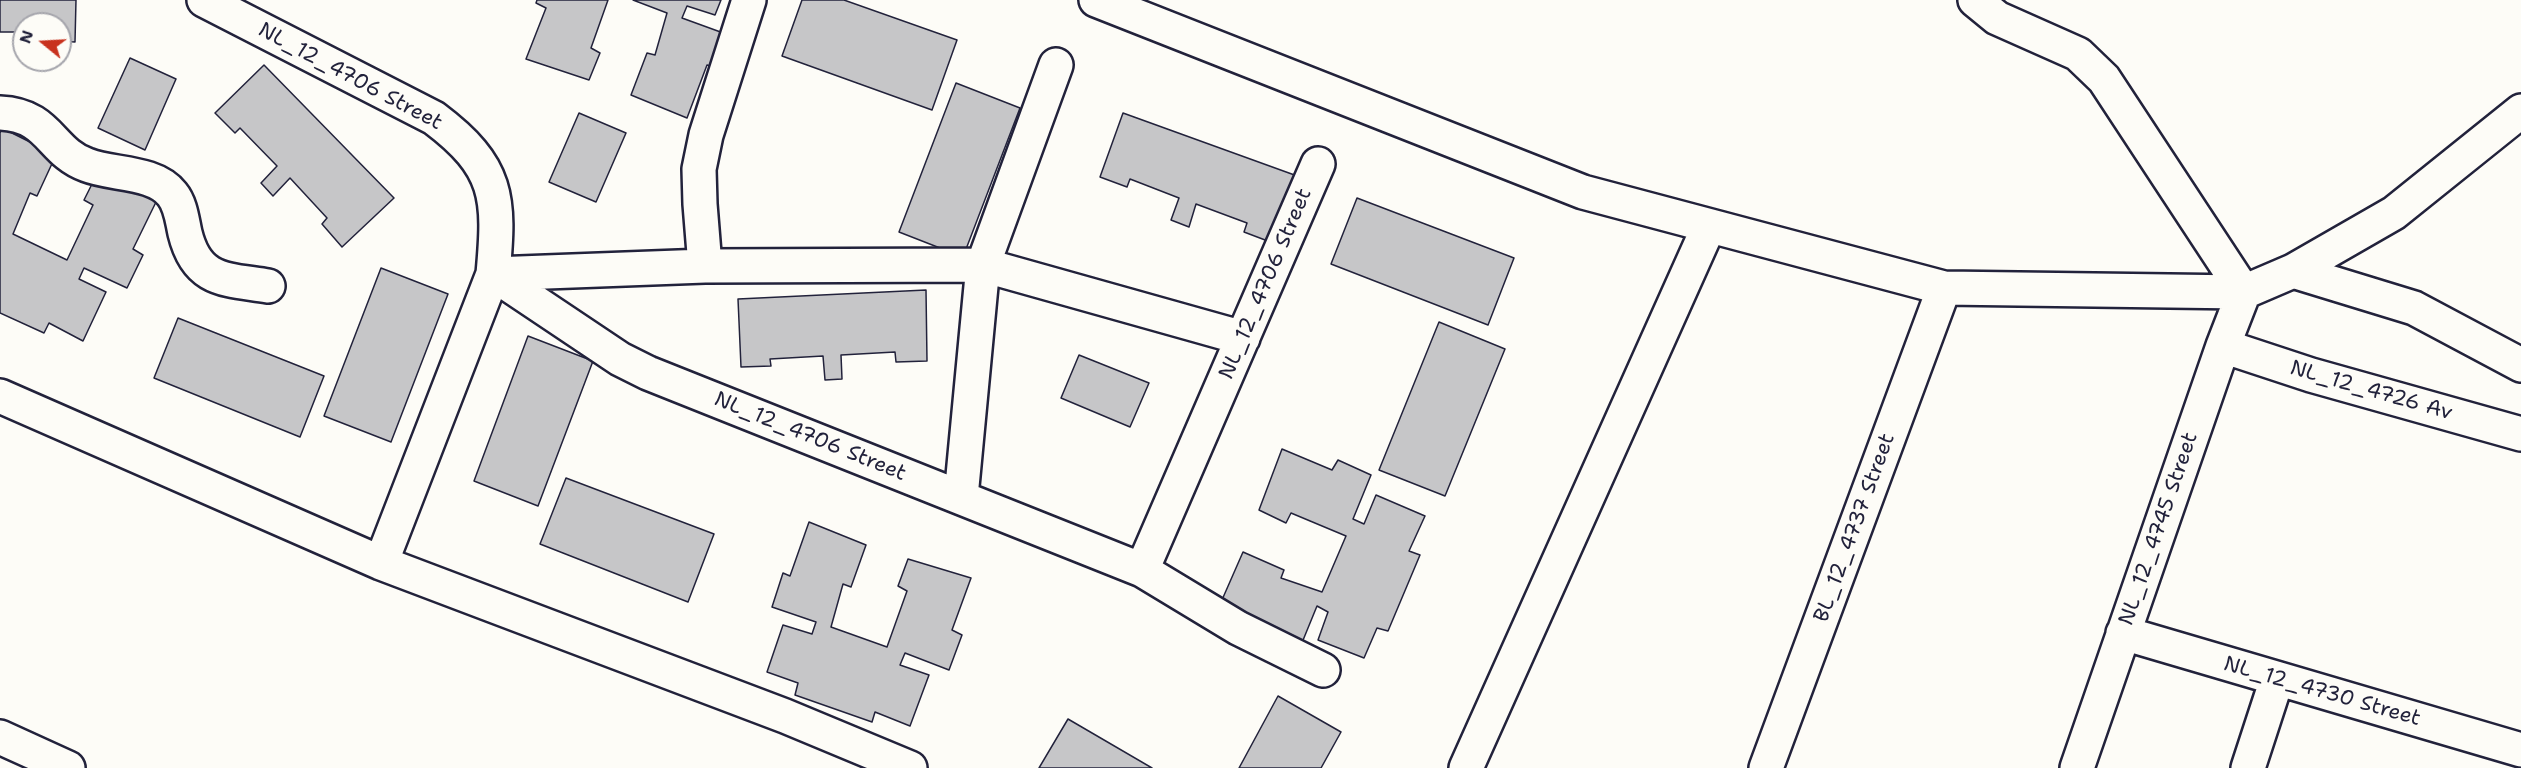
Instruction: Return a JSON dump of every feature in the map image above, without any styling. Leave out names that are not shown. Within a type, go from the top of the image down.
[{"type":"street","name":"NL_12_4706 Street","points":[[204,0],[434,118],[456,134],[475,154],[491,183],[498,225],[493,274],[381,563]]},
{"type":"street","points":[[705,266],[699,169],[706,135],[749,0]]},
{"type":"street","points":[[1096,0],[1583,192],[1944,288],[2244,292],[2293,271],[2394,213],[2521,111]]},
{"type":"street","points":[[1997,6],[2078,54],[2104,79],[2244,292]]},
{"type":"street","points":[[961,497],[983,265],[1056,65]]},
{"type":"street","points":[[0,113],[31,119],[72,158],[87,165],[156,183],[171,193],[180,208],[190,253],[201,267],[219,278],[268,286]]},
{"type":"street","name":"NL_12_4706 Street","points":[[1142,570],[1318,164]]},
{"type":"street","points":[[1466,768],[1709,226]]},
{"type":"street","points":[[493,274],[705,266],[983,265],[1243,338]]},
{"type":"street","points":[[2293,271],[2414,309],[2521,364]]},
{"type":"street","name":"NL_12_4706 Street","points":[[493,274],[620,359],[648,373],[1142,570],[1238,628],[1323,670]]},
{"type":"street","name":"BL_12_4737 Street","points":[[1766,768],[1944,288]]},
{"type":"street","name":"NL_12_4745 Street","points":[[2077,768],[2223,345],[2244,292]]},
{"type":"street","name":"NL_12_4726 Av","points":[[2223,345],[2311,375],[2521,434]]},
{"type":"street","points":[[0,396],[381,563],[785,716],[910,768]]},
{"type":"street","name":"NL_12_4730 Street","points":[[2123,633],[2521,750]]},
{"type":"street","points":[[2248,768],[2277,679]]},
{"type":"street","points":[[0,737],[68,768]]},
{"type":"building","points":[[0,0],[76,0],[75,42],[72,42],[72,12],[12,12],[12,32],[0,32]]},
{"type":"building","points":[[537,0],[608,0],[591,48],[600,53],[589,80],[526,59],[546,8],[536,3]]},
{"type":"building","points":[[633,0],[721,0],[715,15],[687,6],[682,18],[726,34],[715,67],[707,65],[687,118],[631,95],[647,53],[655,55],[667,13]]},
{"type":"building","points":[[802,0],[844,0],[957,40],[932,110],[782,56]]},
{"type":"building","points":[[130,58],[176,79],[145,150],[98,128]]},
{"type":"building","points":[[264,65],[394,198],[342,247],[322,224],[327,218],[290,178],[273,196],[261,183],[277,166],[240,128],[235,133],[215,113]]},
{"type":"building","points":[[956,83],[1020,108],[963,257],[899,232]]},
{"type":"building","points":[[579,113],[626,133],[596,202],[549,182]]},
{"type":"building","points":[[1123,113],[1300,177],[1273,243],[1244,232],[1247,223],[1196,204],[1189,227],[1171,220],[1179,198],[1130,179],[1127,187],[1100,177]]},
{"type":"building","points":[[2,128],[56,155],[37,196],[30,193],[13,234],[67,260],[93,205],[84,200],[97,174],[157,200],[133,249],[143,255],[127,288],[84,268],[79,279],[106,292],[83,341],[49,323],[44,333],[0,313],[0,133]]},
{"type":"building","points":[[1357,198],[1514,258],[1488,325],[1331,264]]},
{"type":"building","points":[[381,268],[448,294],[391,442],[324,416]]},
{"type":"building","points":[[926,290],[927,361],[896,362],[895,352],[841,355],[842,379],[825,380],[823,356],[770,359],[771,366],[741,367],[738,299]]},
{"type":"building","points":[[178,318],[324,376],[300,437],[154,378]]},
{"type":"building","points":[[1439,322],[1505,349],[1445,496],[1379,470]]},
{"type":"building","points":[[528,336],[593,361],[538,506],[474,481]]},
{"type":"building","points":[[1079,355],[1149,383],[1130,427],[1061,398]]},
{"type":"building","points":[[1282,449],[1332,470],[1338,460],[1371,475],[1353,519],[1364,524],[1376,495],[1425,516],[1409,551],[1420,555],[1388,631],[1377,628],[1364,658],[1318,640],[1328,612],[1317,606],[1299,650],[1218,609],[1243,552],[1284,570],[1281,578],[1322,592],[1346,536],[1291,513],[1286,523],[1259,510]]},
{"type":"building","points":[[566,478],[714,534],[688,602],[540,544]]},
{"type":"building","points":[[809,522],[866,545],[851,587],[843,584],[831,627],[887,647],[907,591],[898,586],[908,559],[971,578],[952,630],[962,635],[949,670],[905,653],[900,665],[929,675],[910,726],[875,712],[872,722],[795,695],[798,683],[767,672],[783,625],[812,634],[816,622],[772,607],[783,573],[790,576]]},
{"type":"building","points":[[1278,696],[1341,732],[1321,768],[1239,768]]},
{"type":"building","points":[[1068,719],[1152,768],[1039,768]]}]
